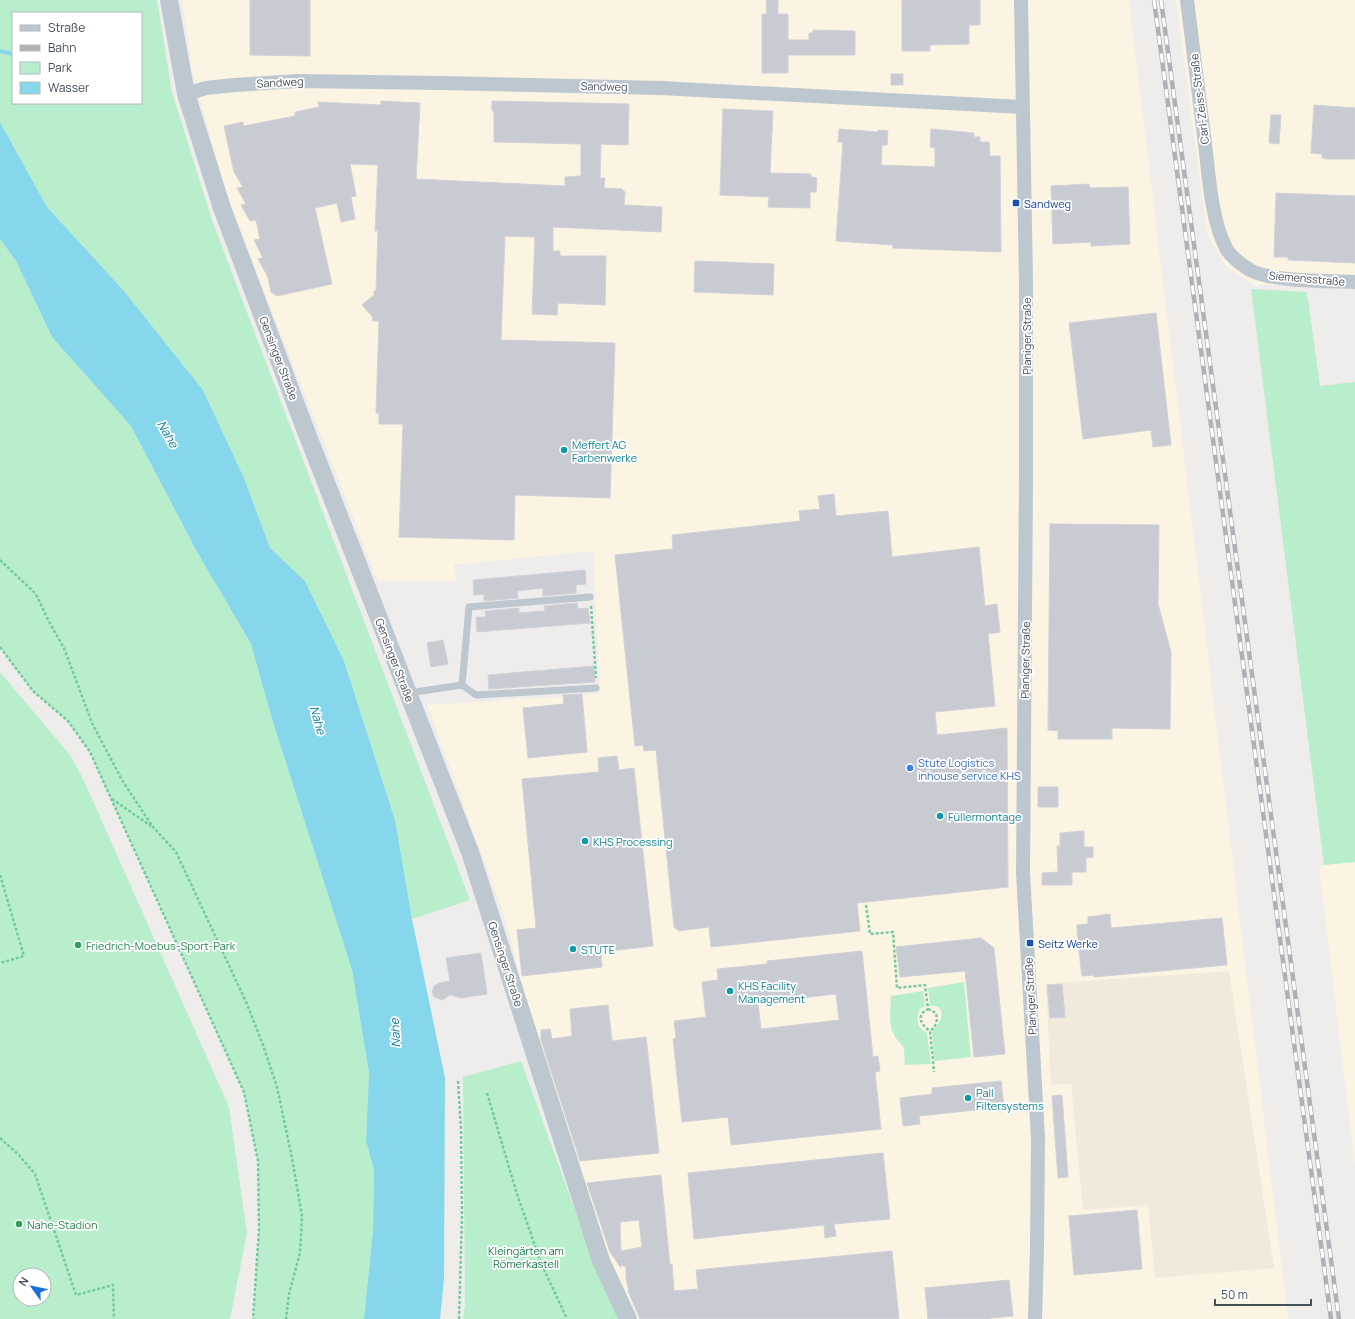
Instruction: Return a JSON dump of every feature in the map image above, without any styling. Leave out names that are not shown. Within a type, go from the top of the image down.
[{"type":"street","name":"Gensinger Straße","points":[[169,0],[186,94],[222,208],[304,426],[470,852],[601,1261],[628,1319]]},
{"type":"street","name":"Planiger Straße","points":[[1021,0],[1026,283],[1023,873],[1038,1138],[1038,1249],[1035,1319]]},
{"type":"street","name":"Carl-Zeiss-Straße","points":[[1187,0],[1211,197]]},
{"type":"street","name":"Sandweg","points":[[186,94],[206,88],[298,81],[441,83],[661,88],[1023,107]]},
{"type":"street","name":"Siemensstraße","points":[[1211,197],[1220,233],[1226,249],[1236,259],[1251,270],[1263,274],[1286,278],[1355,282]]},
{"type":"lane","points":[[462,685],[469,607],[590,597]]},
{"type":"lane","points":[[408,693],[462,685],[476,695],[596,688]]},
{"type":"path","points":[[0,560],[36,594],[48,620],[64,648],[92,723],[122,780],[153,827],[176,852],[247,1004],[263,1045],[277,1087],[292,1158],[302,1216],[300,1254],[289,1294],[286,1319]]},
{"type":"path","points":[[590,597],[596,688]]},
{"type":"path","points":[[0,647],[33,691],[68,721],[90,752],[244,1092],[258,1161],[259,1229],[253,1319]]},
{"type":"path","points":[[112,799],[153,827]]},
{"type":"path","points":[[0,875],[24,956],[0,963]]},
{"type":"path","points":[[866,905],[870,934],[893,932],[897,988],[925,985],[928,1008]]},
{"type":"path","points":[[928,1008],[923,1012],[921,1022],[925,1028],[930,1031]]},
{"type":"path","points":[[928,1008],[936,1013],[937,1018],[936,1024],[930,1031],[934,1072]]},
{"type":"path","points":[[458,1081],[461,1129],[462,1215],[459,1319]]},
{"type":"path","points":[[487,1093],[517,1194],[542,1263],[567,1319]]},
{"type":"path","points":[[0,1138],[19,1155],[36,1174],[76,1295],[112,1285],[114,1319]]},
{"type":"shaded area","points":[[182,0],[1129,0],[1288,1319],[637,1319],[607,1254],[532,1025],[505,918],[427,705],[600,694],[593,551],[454,565],[456,581],[378,581],[225,191],[192,68]]},
{"type":"shaded area","points":[[1176,0],[1355,0],[1355,289],[1255,285],[1228,269],[1207,234]]},
{"type":"shaded area","points":[[1355,862],[1355,1166],[1319,867],[1324,865]]},
{"type":"green space","points":[[0,0],[157,0],[172,92],[212,220],[470,900],[412,919],[395,820],[344,661],[305,581],[270,548],[244,478],[203,390],[124,291],[47,207],[0,122]]},
{"type":"green space","points":[[0,239],[16,261],[52,337],[131,426],[196,550],[251,644],[272,719],[352,970],[369,1073],[366,1141],[374,1170],[373,1230],[364,1319],[253,1319],[259,1229],[258,1161],[244,1092],[90,752],[68,721],[33,691],[0,647]]},
{"type":"green space","points":[[1251,289],[1307,292],[1320,386],[1355,382],[1355,862],[1324,865]]},
{"type":"green space","name":"Friedrich-Moebus-Sport-Park","points":[[0,672],[71,756],[85,783],[229,1107],[247,1233],[230,1319],[0,1319]]},
{"type":"green space","points":[[964,982],[971,1057],[934,1061],[932,1030],[939,1023],[942,1015],[939,1008],[930,1006],[928,988]]},
{"type":"green space","points":[[923,991],[925,1006],[920,1009],[917,1020],[919,1026],[927,1033],[931,1064],[905,1065],[904,1048],[895,1037],[891,1028],[891,996]]},
{"type":"green space","name":"Kleingärten am Römerkastell","points":[[521,1061],[602,1285],[619,1319],[463,1319],[465,1304],[463,1077]]},
{"type":"sand","points":[[1229,971],[1274,1268],[1155,1278],[1148,1205],[1083,1210],[1071,1084],[1051,1085],[1046,984]]},
{"type":"water","name":"Nahe","points":[[0,122],[47,207],[124,291],[203,390],[244,478],[270,548],[305,581],[344,661],[395,820],[412,919],[445,1078],[444,1279],[440,1319],[364,1319],[373,1230],[374,1170],[366,1141],[369,1073],[352,970],[272,719],[251,644],[196,550],[131,426],[52,337],[16,261],[0,239]]},
{"type":"building","points":[[250,0],[310,0],[310,56],[250,55]]},
{"type":"building","points":[[766,0],[778,0],[778,14],[788,14],[788,40],[809,40],[809,33],[813,33],[813,30],[855,31],[855,55],[788,55],[788,73],[762,73],[762,14],[767,14]]},
{"type":"building","points":[[902,0],[980,0],[980,25],[969,25],[969,44],[930,45],[930,51],[902,51]]},
{"type":"building","points":[[891,74],[903,74],[903,85],[891,85]]},
{"type":"building","points":[[381,101],[420,103],[416,179],[565,186],[565,177],[581,176],[581,144],[494,142],[494,113],[492,110],[492,101],[629,104],[628,145],[601,144],[600,178],[605,178],[604,188],[622,189],[625,192],[624,205],[662,207],[661,232],[553,227],[553,251],[560,251],[560,256],[606,256],[605,305],[558,303],[557,315],[532,314],[535,237],[505,236],[501,340],[615,343],[610,498],[515,495],[514,540],[399,537],[403,424],[379,424],[379,413],[376,413],[379,321],[373,321],[372,316],[362,305],[374,295],[374,291],[376,291],[378,231],[375,231],[378,165],[350,164],[356,196],[351,197],[355,219],[341,222],[337,203],[315,208],[332,284],[277,296],[271,292],[268,277],[258,259],[263,258],[254,240],[260,239],[256,220],[250,221],[241,205],[246,204],[237,188],[243,187],[234,172],[224,126],[243,122],[243,126],[295,116],[295,112],[319,107],[318,102],[381,105]]},
{"type":"building","points":[[1314,105],[1355,108],[1355,159],[1327,159],[1322,158],[1322,154],[1311,153]]},
{"type":"building","points":[[723,109],[773,111],[770,173],[811,174],[811,177],[817,178],[816,192],[810,192],[810,208],[768,207],[769,197],[720,195]]},
{"type":"building","points":[[1271,115],[1281,115],[1279,144],[1269,143]]},
{"type":"building","points":[[839,129],[878,132],[878,130],[888,131],[887,145],[882,145],[881,165],[935,167],[935,148],[930,147],[931,129],[974,133],[974,137],[980,137],[980,142],[989,142],[990,156],[1000,156],[1001,252],[893,248],[893,245],[836,241],[843,142],[838,142]]},
{"type":"building","points":[[1089,184],[1090,188],[1128,187],[1130,244],[1091,246],[1091,242],[1053,244],[1051,186]]},
{"type":"building","points":[[1276,193],[1355,196],[1355,263],[1288,260],[1288,257],[1274,257]]},
{"type":"building","points":[[695,261],[774,264],[773,295],[694,292]]},
{"type":"building","points":[[1156,313],[1171,445],[1153,447],[1151,430],[1083,439],[1069,323]]},
{"type":"building","points":[[834,494],[836,516],[888,511],[892,557],[979,547],[985,606],[997,604],[1000,632],[988,634],[995,706],[935,712],[937,735],[1007,728],[1008,887],[857,903],[860,931],[711,947],[709,927],[679,931],[674,927],[656,750],[644,751],[643,745],[635,746],[615,555],[673,549],[672,535],[800,521],[799,511],[820,509],[818,496]]},
{"type":"building","points":[[1050,524],[1159,525],[1158,604],[1171,652],[1170,729],[1112,728],[1112,739],[1058,739],[1058,731],[1048,730]]},
{"type":"building","points":[[585,570],[586,584],[576,585],[576,593],[543,596],[543,588],[517,591],[518,598],[484,601],[484,594],[474,595],[473,580]]},
{"type":"building","points":[[577,603],[578,609],[588,608],[590,623],[477,632],[476,617],[486,617],[485,611],[519,608],[519,613],[545,611],[544,606]]},
{"type":"building","points":[[443,640],[448,664],[431,667],[427,643]]},
{"type":"building","points":[[594,666],[595,682],[489,689],[488,675]]},
{"type":"building","points":[[582,694],[587,752],[528,758],[523,708],[564,704],[563,695]]},
{"type":"building","name":"KHS Processing","points":[[617,756],[619,770],[634,768],[653,946],[601,952],[602,967],[522,976],[517,930],[536,928],[522,779],[599,772],[598,758]]},
{"type":"building","points":[[1038,787],[1058,787],[1058,807],[1038,807]]},
{"type":"building","points":[[1084,831],[1084,847],[1093,847],[1093,857],[1086,858],[1086,872],[1072,872],[1072,885],[1042,885],[1042,873],[1058,872],[1057,846],[1060,846],[1060,833]]},
{"type":"building","points":[[1110,914],[1111,928],[1222,918],[1227,965],[1094,977],[1093,975],[1082,976],[1077,925],[1088,924],[1088,917]]},
{"type":"building","points":[[981,938],[994,948],[1005,1054],[974,1057],[965,971],[900,977],[896,947]]},
{"type":"building","points":[[862,951],[873,1057],[878,1056],[880,1071],[875,1072],[881,1129],[731,1145],[728,1117],[682,1122],[673,1039],[676,1038],[674,1021],[706,1017],[702,982],[718,980],[717,969],[767,964],[767,961]],"holes":[[[836,994],[839,1020],[761,1029],[758,1003]]]},
{"type":"building","points":[[481,953],[487,994],[461,998],[450,995],[442,1000],[434,997],[432,992],[434,986],[439,983],[450,981],[446,958]]},
{"type":"building","points":[[1062,984],[1065,1017],[1050,1018],[1047,985]]},
{"type":"building","points":[[608,1005],[612,1041],[646,1037],[659,1153],[580,1161],[541,1040],[541,1030],[550,1029],[552,1039],[572,1036],[570,1009]]},
{"type":"building","name":"Pall Filtersystems","points":[[1001,1081],[1004,1107],[919,1116],[920,1124],[903,1126],[900,1098],[932,1094],[932,1088]]},
{"type":"building","points":[[1062,1095],[1068,1177],[1058,1178],[1052,1096]]},
{"type":"building","points":[[883,1153],[890,1219],[834,1224],[836,1236],[825,1238],[824,1225],[694,1239],[688,1173]]},
{"type":"building","points":[[661,1175],[674,1291],[698,1289],[696,1270],[892,1251],[899,1319],[640,1319],[628,1291],[626,1267],[621,1265],[621,1268],[610,1252],[587,1183]],"holes":[[[639,1220],[642,1247],[621,1251],[620,1222]]]},
{"type":"building","points":[[1137,1210],[1142,1269],[1074,1275],[1069,1216]]},
{"type":"building","points":[[1009,1280],[1013,1316],[982,1319],[928,1319],[925,1288]]},
{"type":"waterway","points":[[0,51],[12,54]]},
{"type":"railway","points":[[1154,0],[1331,1319]]},
{"type":"railway","points":[[1161,0],[1339,1319]]},
{"type":"place","name":"Sandweg","points":[[1016,203]]},
{"type":"place","name":"Meffert AG Farbenwerke","points":[[564,450]]},
{"type":"place","name":"Stute Logistics inhouse service KHS","points":[[910,768]]},
{"type":"place","name":"Füllermontage","points":[[940,816]]},
{"type":"place","name":"KHS Processing","points":[[585,841]]},
{"type":"place","name":"Seitz Werke","points":[[1030,943]]},
{"type":"place","name":"Friedrich-Moebus-Sport-Park","points":[[78,945]]},
{"type":"place","name":"STUTE","points":[[573,949]]},
{"type":"place","name":"KHS Facility Management","points":[[730,991]]},
{"type":"place","name":"Pall Filtersystems","points":[[968,1098]]},
{"type":"place","name":"Nahe-Stadion","points":[[19,1224]]}]
